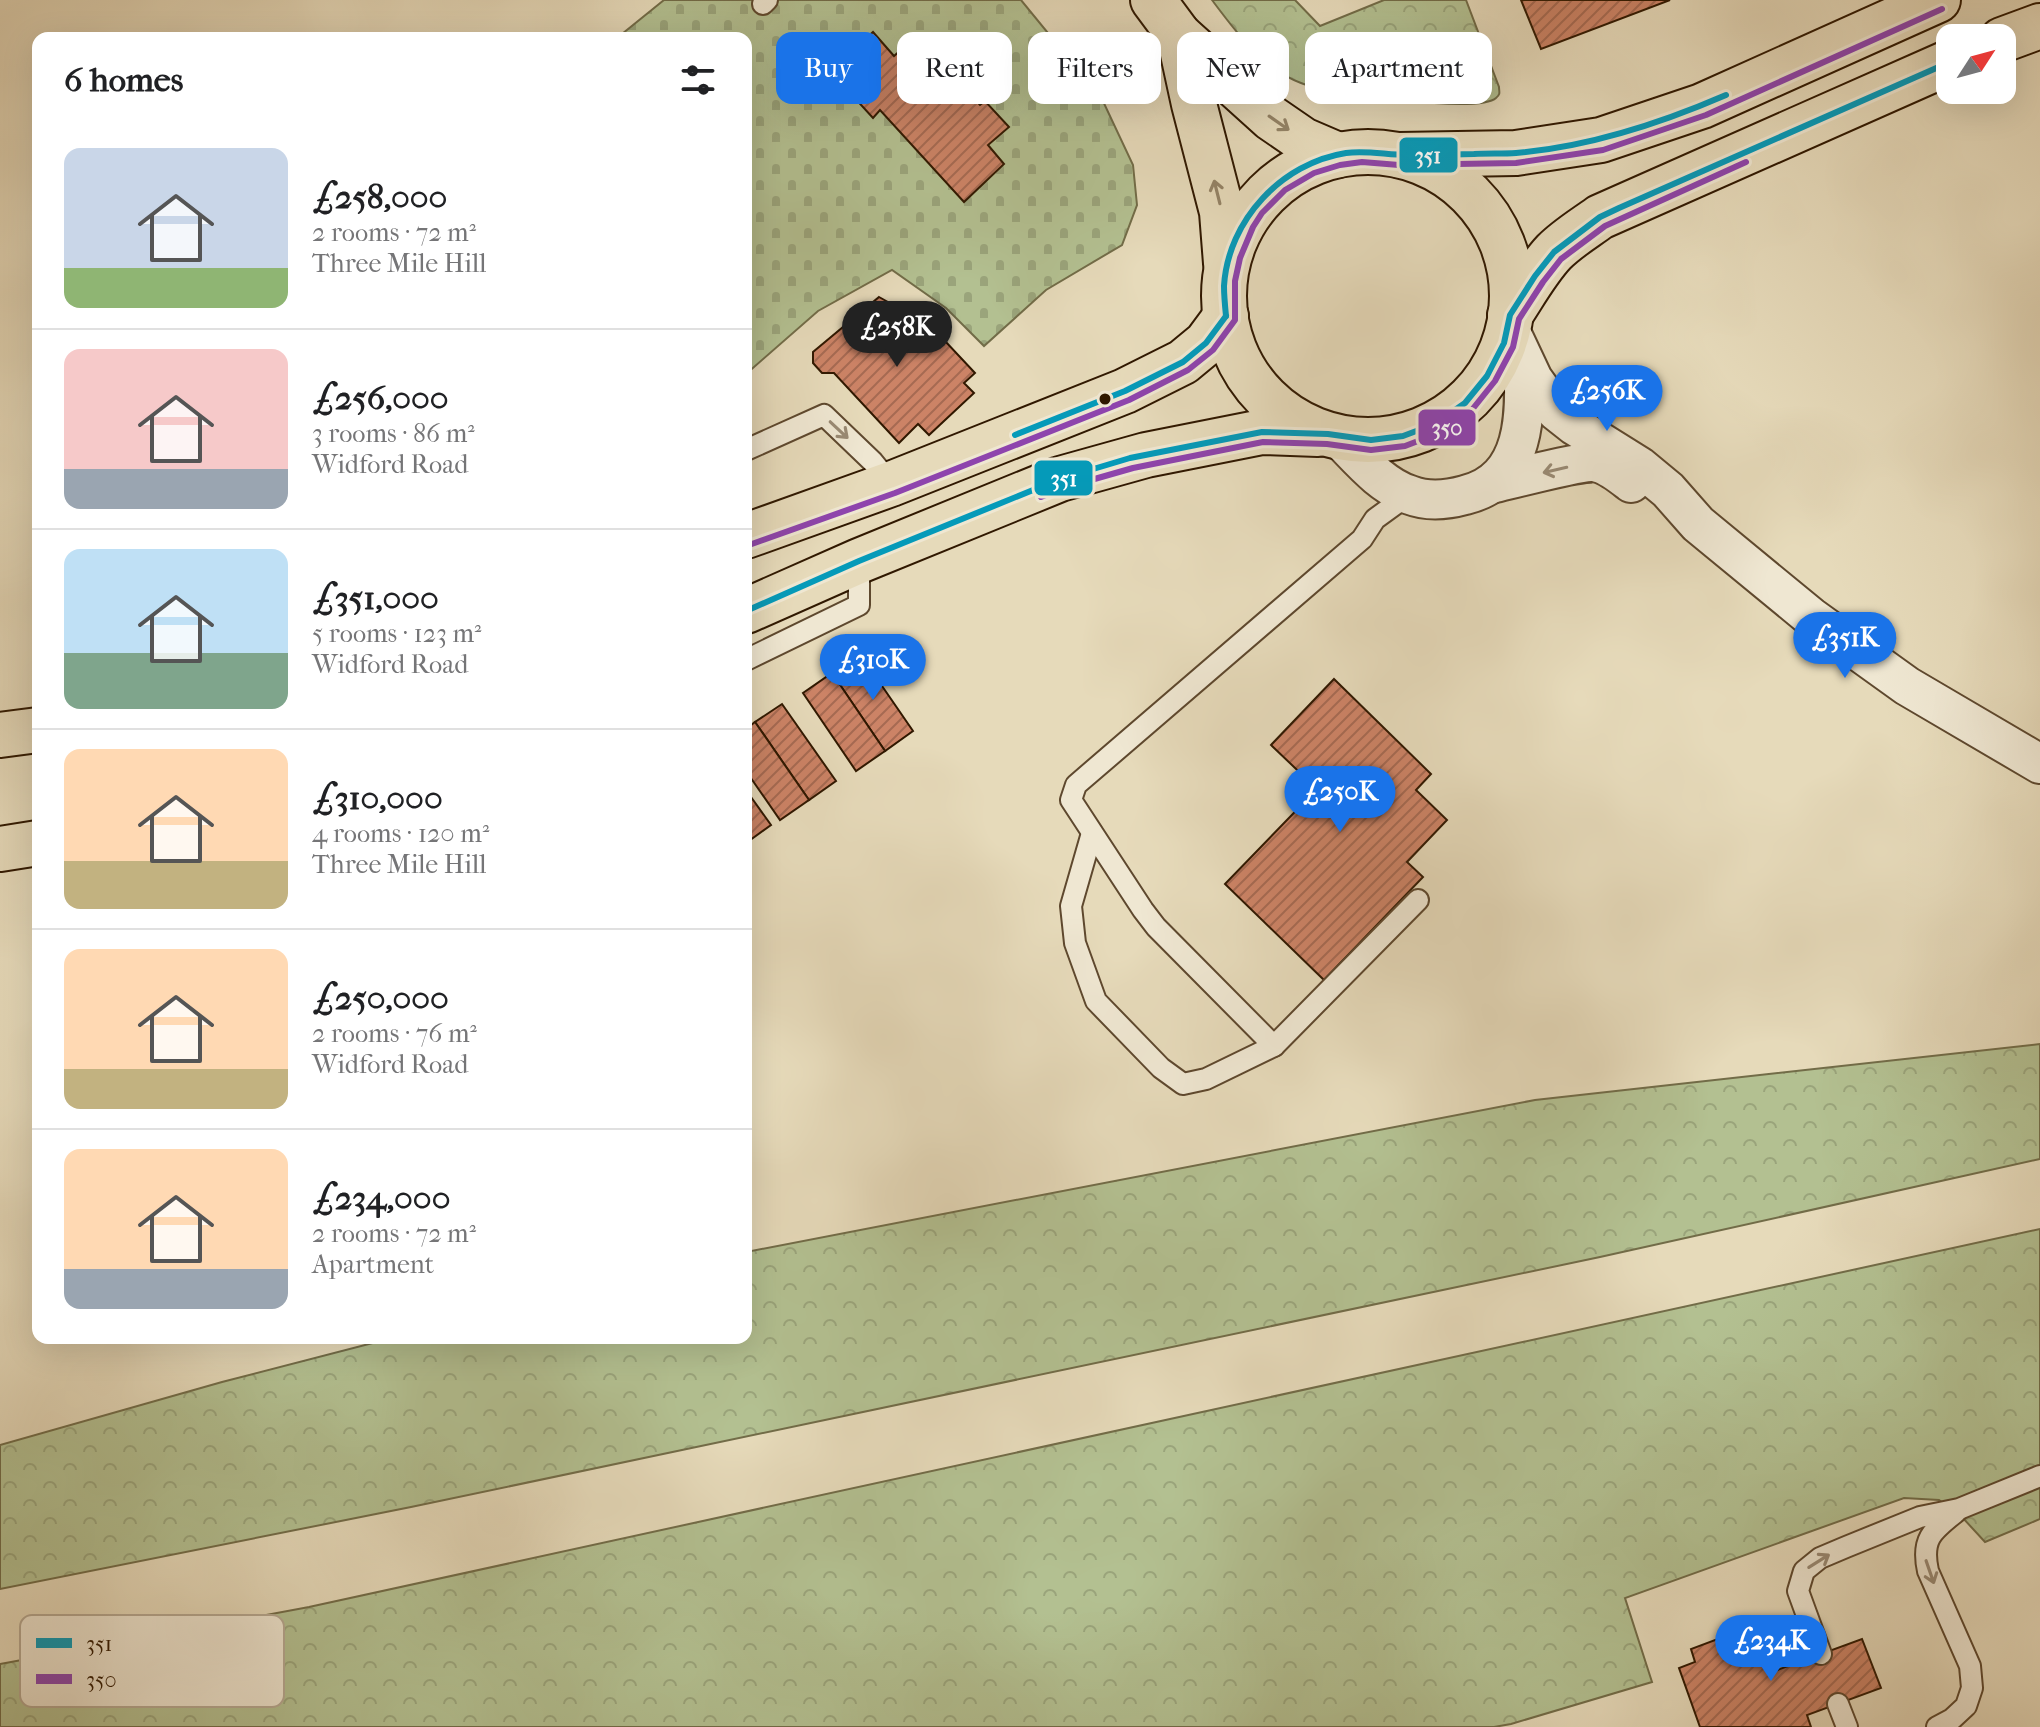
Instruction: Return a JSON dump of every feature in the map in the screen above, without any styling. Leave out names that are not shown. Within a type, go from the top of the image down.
[{"type":"main road","points":[[1153,0],[1177,32]]},
{"type":"main road","points":[[1333,436],[1284,413],[1259,390],[1235,353],[1226,316],[1224,291],[1227,269],[1244,222],[1265,194],[1294,172],[1338,155],[1362,152],[1399,155],[1516,153],[1601,140],[1702,106],[1938,0]]},
{"type":"main road","points":[[2016,35],[2040,26]]},
{"type":"main road","points":[[752,608],[1060,479],[1130,458],[1262,432],[1371,440],[1403,436],[1435,424],[1451,414],[1478,389],[1487,376],[1514,334],[1535,276],[1554,252],[1600,217],[1936,68]]},
{"type":"main road","points":[[1194,104],[1222,212],[1227,269]]},
{"type":"main road","points":[[1255,104],[1303,140],[1338,155]]},
{"type":"main road","points":[[1399,155],[1444,174],[1468,192],[1482,208],[1502,242],[1509,265],[1514,334]]},
{"type":"main road","points":[[752,534],[891,484],[1125,391],[1183,362],[1206,343],[1226,316]]},
{"type":"main road","points":[[0,735],[32,731]]},
{"type":"main road","points":[[0,849],[32,844]]},
{"type":"street","points":[[1491,484],[1516,453],[1523,425],[1526,400],[1514,334]]},
{"type":"street","points":[[1514,334],[1533,379],[1556,411],[1639,466],[1668,490],[1698,524],[1811,617],[1907,686],[2040,764]]},
{"type":"street","points":[[1333,436],[1377,476],[1408,495],[1431,500],[1452,498],[1471,494],[1491,484],[1596,462],[1698,524]]},
{"type":"lane","points":[[752,447],[824,415],[873,462],[891,484]]},
{"type":"lane","points":[[1274,1046],[1156,927],[1071,800],[1076,785],[1362,539],[1375,519],[1408,495]]},
{"type":"lane","points":[[752,657],[859,605],[859,561]]},
{"type":"lane","points":[[1092,833],[1071,906],[1075,943],[1096,1001],[1161,1068],[1183,1084],[1206,1079],[1274,1046],[1418,900]]},
{"type":"lane","points":[[1821,1654],[1798,1591],[1804,1571],[1820,1558],[1920,1517],[1959,1509],[2040,1476]]},
{"type":"lane","points":[[1937,1727],[1966,1706],[1972,1688],[1970,1666],[1928,1571],[1924,1554],[1928,1536],[1959,1509]]},
{"type":"lane","points":[[1838,1704],[1847,1727]]},
{"type":"green space","points":[[664,0],[1021,0],[1047,32],[1028,32],[1028,104],[1104,104],[1133,165],[1137,205],[1122,245],[1046,290],[984,346],[946,308],[892,270],[818,311],[752,369],[752,32],[624,32]]},
{"type":"green space","points":[[1212,0],[1295,0],[1320,26],[1384,0],[1466,0],[1478,32],[1305,32],[1305,84],[1289,77],[1289,32],[1237,32]]},
{"type":"green space","points":[[1492,69],[1499,87],[1496,98],[1492,99]]},
{"type":"green space","points":[[2040,1044],[2040,1159],[1600,1257],[411,1507],[0,1589],[0,1445],[369,1344],[752,1344],[752,1251],[1535,1100]]},
{"type":"green space","points":[[2040,1229],[2040,1519],[1985,1542],[1962,1517],[1939,1500],[1904,1498],[1625,1598],[1652,1682],[1511,1724],[1494,1727],[0,1727],[0,1664],[20,1660],[20,1707],[284,1707],[284,1615],[266,1615]]},
{"type":"building","points":[[1521,0],[1670,0],[1541,49]]},
{"type":"building","points":[[881,41],[894,56],[897,53],[897,104],[988,104],[1009,127],[988,145],[1004,164],[964,202],[880,110],[873,118],[860,104],[881,104]]},
{"type":"building","points":[[879,297],[931,326],[975,373],[964,383],[974,393],[929,435],[918,424],[899,443],[834,373],[822,373],[813,363],[813,352]]},
{"type":"building","points":[[860,654],[913,731],[885,751],[832,673]]},
{"type":"building","points":[[832,673],[885,751],[856,771],[803,693]]},
{"type":"building","points":[[1334,679],[1431,774],[1416,790],[1447,820],[1407,862],[1423,877],[1324,980],[1225,884],[1317,789],[1271,745]]},
{"type":"building","points":[[782,704],[836,781],[809,800],[755,722]]},
{"type":"building","points":[[755,722],[809,800],[780,820],[752,780],[752,724]]},
{"type":"building","points":[[752,798],[771,825],[752,839]]},
{"type":"building","points":[[1755,1625],[1772,1672],[1862,1639],[1881,1688],[1807,1715],[1811,1727],[1700,1727],[1679,1668],[1695,1662],[1691,1649]]},
{"type":"transit line","name":"350","points":[[752,544],[895,493],[1129,400],[1188,370],[1213,350],[1235,320],[1235,281],[1240,258],[1253,227],[1285,190],[1314,173],[1362,162],[1399,165],[1516,163],[1603,150],[1706,115],[1942,9]]},
{"type":"transit line","name":"351","points":[[752,608],[1060,479],[1130,458],[1262,432],[1328,434],[1371,440],[1403,436],[1435,424],[1465,403],[1487,376],[1504,343],[1510,315],[1554,252],[1600,217],[1936,68]]},
{"type":"transit line","name":"351","points":[[1226,316],[1224,286],[1236,239],[1262,198],[1300,169],[1323,159],[1354,152],[1424,155],[1543,150],[1623,133],[1726,95]]},
{"type":"transit line","name":"350","points":[[1041,497],[1133,468],[1263,442],[1327,444],[1371,450],[1405,446],[1439,433],[1471,411],[1495,381],[1513,347],[1519,319],[1561,259],[1605,226],[1746,162]]},
{"type":"transit line","name":"351","points":[[1015,435],[1125,391],[1183,362],[1206,343],[1226,316]]}]
